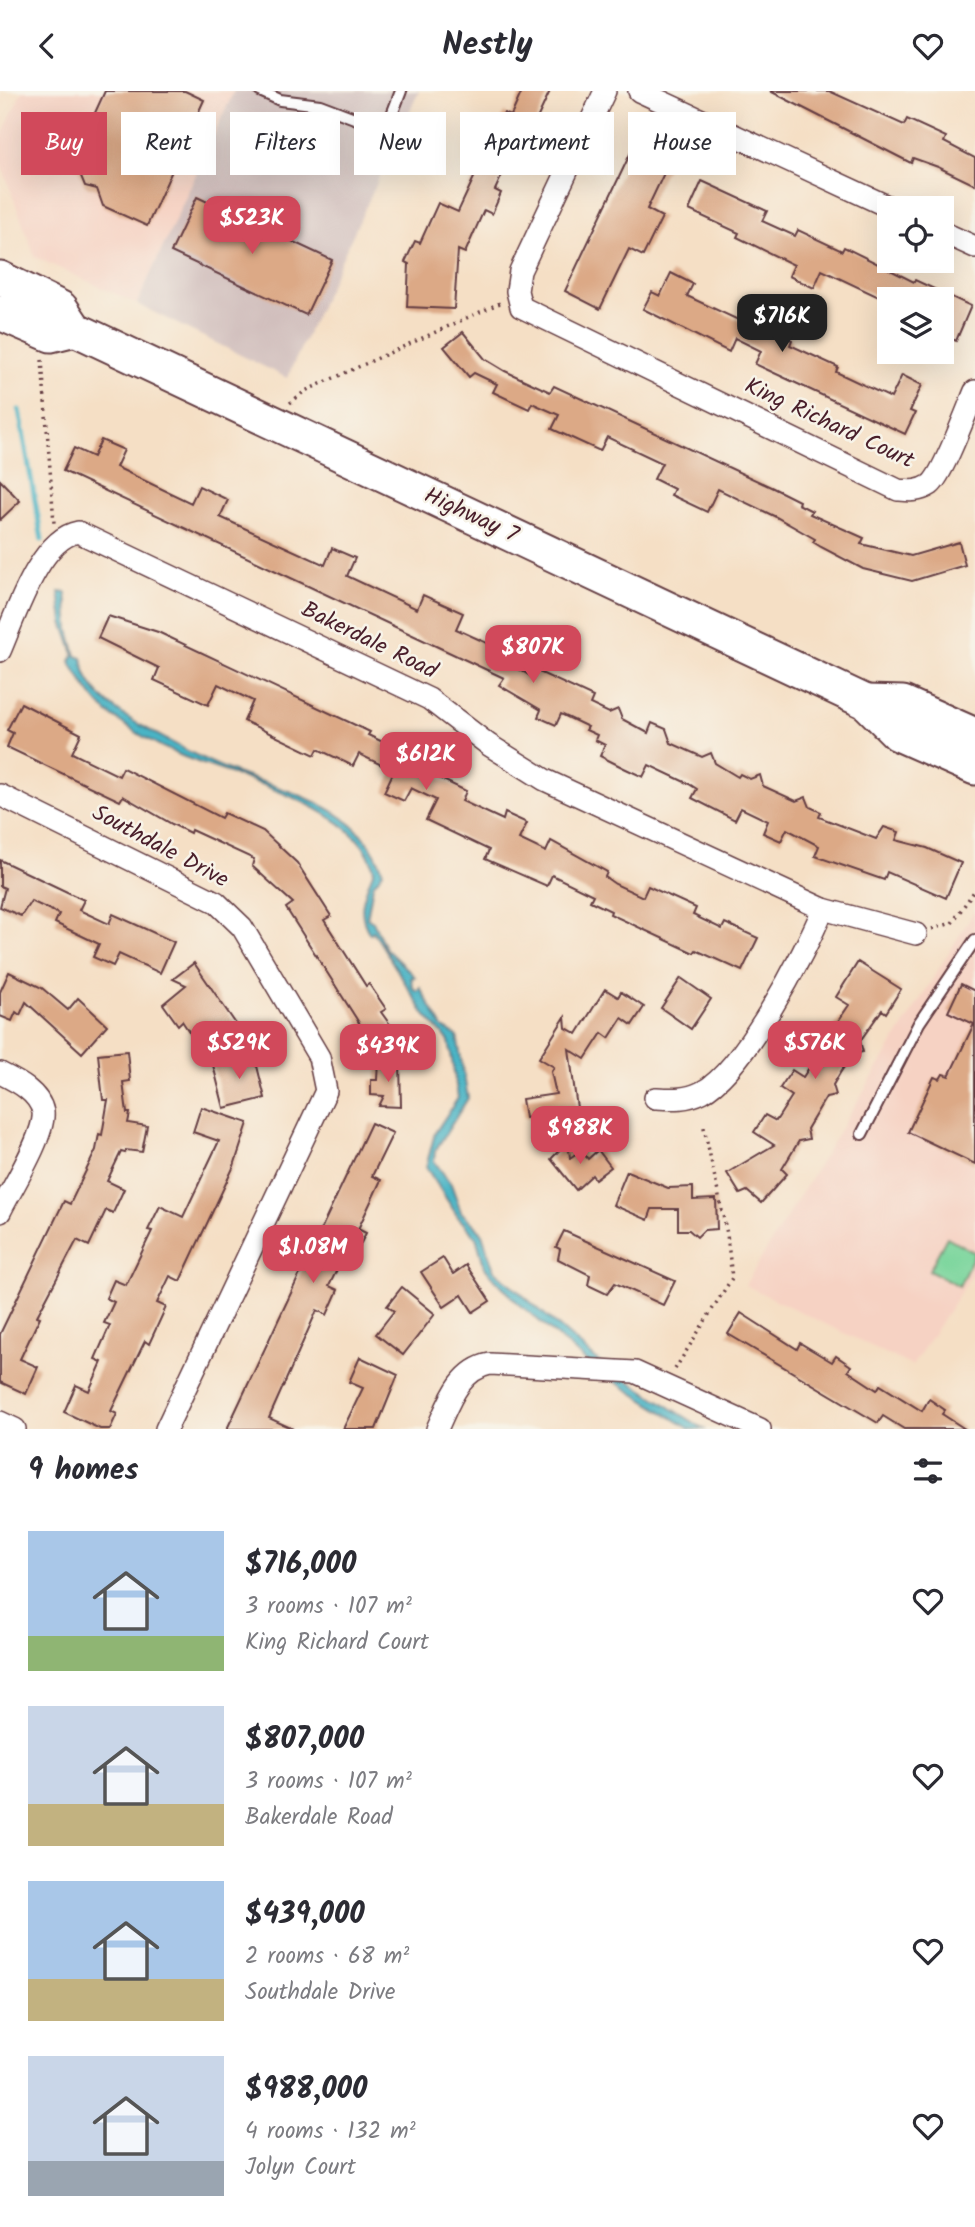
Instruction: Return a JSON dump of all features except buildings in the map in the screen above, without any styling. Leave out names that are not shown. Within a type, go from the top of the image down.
[{"type":"main road","name":"Highway 7","points":[[0,278],[61,309],[75,329],[866,702],[898,734],[975,768]]},
{"type":"main road","name":"Highway 7","points":[[0,313],[51,335],[75,329]]},
{"type":"main road","name":"Highway 7","points":[[866,702],[903,703],[975,735]]},
{"type":"street","points":[[518,296],[520,271],[605,91]]},
{"type":"street","points":[[639,91],[877,202]]},
{"type":"street","points":[[954,237],[975,247]]},
{"type":"street","name":"King Richard Court","points":[[518,296],[521,307],[898,490],[916,492],[932,484],[941,470],[975,391]]},
{"type":"street","points":[[0,650],[43,557],[70,533],[78,532]]},
{"type":"street","name":"Bakerdale Road","points":[[78,532],[429,699],[489,745],[545,780],[823,909],[916,934]]},
{"type":"street","name":"Southdale Drive","points":[[0,795],[216,902],[242,927],[319,1057],[326,1091],[166,1429]]},
{"type":"street","points":[[655,1098],[685,1100],[705,1091],[724,1075],[802,959],[823,909]]},
{"type":"street","points":[[0,1073],[20,1083],[35,1097],[43,1112],[39,1132],[0,1212]]},
{"type":"street","points":[[437,1429],[461,1382],[480,1366],[490,1364],[556,1369],[611,1368],[635,1372],[758,1428]]},
{"type":"street","points":[[0,1422],[15,1429]]},
{"type":"lane","points":[[260,91],[280,100],[320,105],[387,130],[401,91]]},
{"type":"lane","points":[[862,1134],[919,1023],[975,940]]},
{"type":"path","points":[[279,425],[292,398],[304,391],[518,296]]},
{"type":"path","points":[[42,360],[55,533],[78,532]]},
{"type":"path","points":[[916,934],[952,923],[975,890]]},
{"type":"path","points":[[665,1386],[732,1278],[727,1234],[703,1123]]},
{"type":"shaded area","points":[[22,91],[234,91],[216,131],[216,112],[121,112],[121,175],[196,175],[137,304],[35,257],[0,161],[0,140]]},
{"type":"shaded area","points":[[234,91],[419,91],[409,112],[354,112],[354,175],[380,175],[287,378],[137,304],[196,175],[216,175],[216,131]]},
{"type":"shaded area","points":[[975,910],[975,1270],[912,1366],[745,1285]]},
{"type":"green space","points":[[947,1237],[975,1253],[959,1286],[929,1270]]},
{"type":"water","points":[[59,592],[66,593],[69,629],[76,656],[82,658],[89,680],[110,705],[138,724],[200,757],[324,807],[343,818],[360,833],[373,850],[383,872],[373,885],[367,918],[373,921],[385,948],[415,977],[411,978],[413,988],[417,991],[420,988],[443,1028],[457,1036],[468,1098],[435,1151],[434,1161],[451,1184],[461,1212],[481,1231],[494,1270],[599,1362],[704,1429],[690,1429],[595,1369],[516,1301],[485,1268],[476,1237],[458,1217],[426,1167],[435,1133],[458,1098],[449,1041],[425,1015],[373,931],[370,934],[365,926],[363,902],[374,870],[364,848],[346,829],[322,812],[263,785],[173,752],[144,737],[102,708],[70,661],[74,654],[63,622]]},
{"type":"waterway","points":[[19,410],[42,540]]}]
